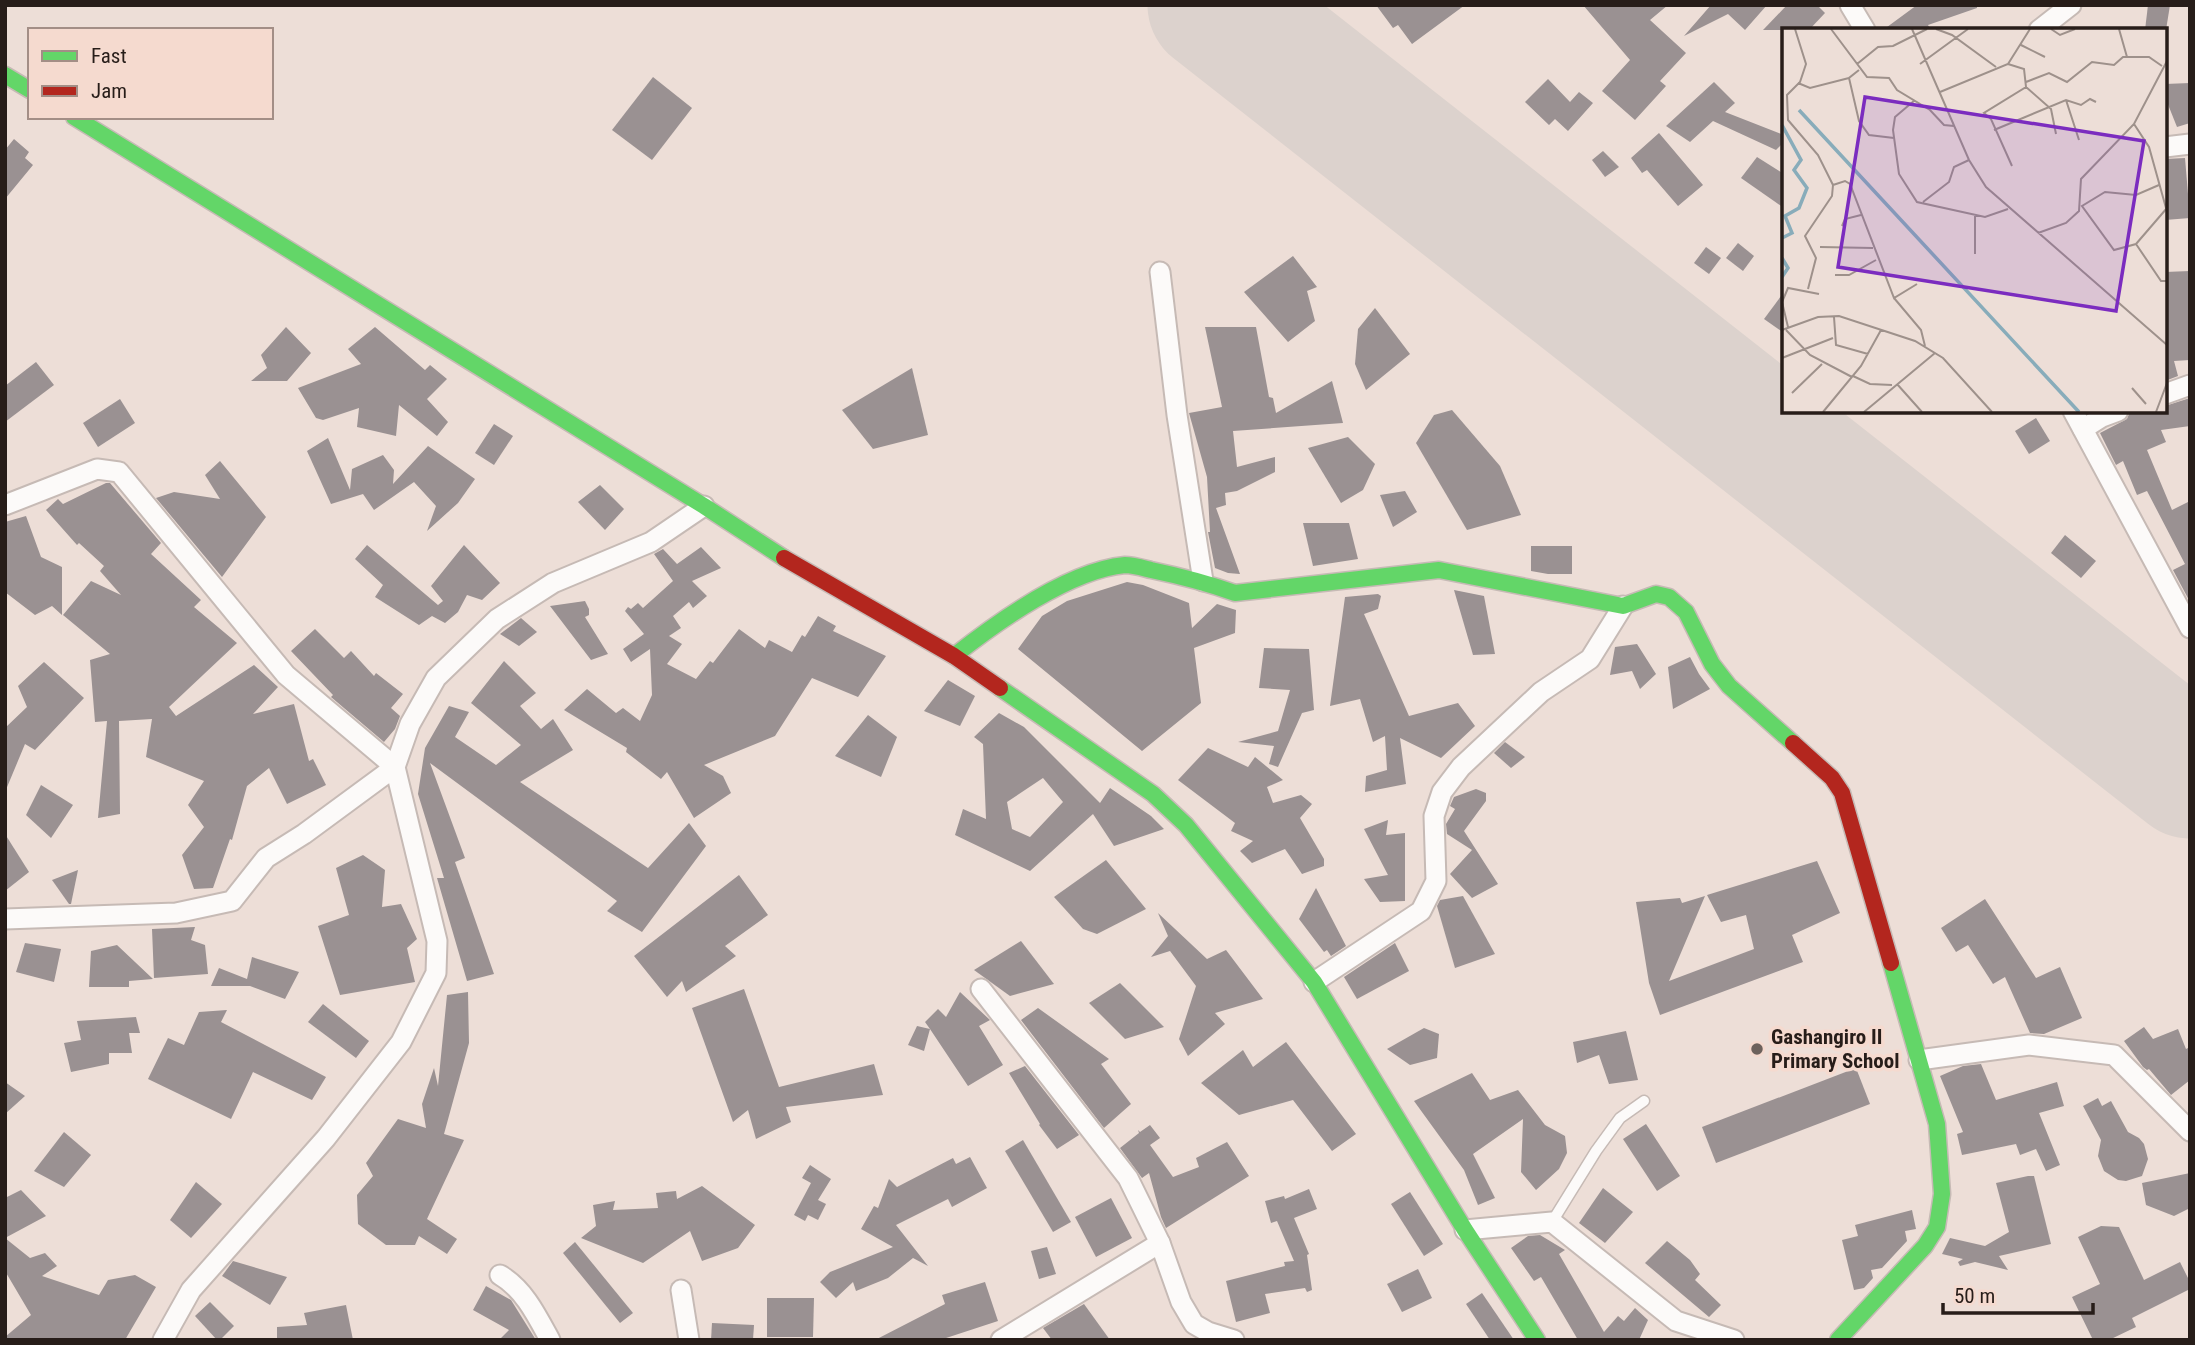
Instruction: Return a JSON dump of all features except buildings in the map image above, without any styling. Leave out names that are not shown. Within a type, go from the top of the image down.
[{"type":"main road","points":[[5,75],[28,89]]},
{"type":"main road","points":[[77,119],[704,506],[790,562],[954,656],[1153,794],[1186,825],[1314,982],[1465,1230],[1537,1340]]},
{"type":"main road","points":[[954,656],[984,632],[1060,586],[1098,571],[1127,565],[1203,581],[1235,593],[1439,570],[1623,606],[1657,594],[1669,597],[1686,612],[1712,664],[1729,685],[1832,778],[1842,793],[1937,1124],[1942,1194],[1937,1227],[1925,1246],[1838,1340]]},
{"type":"street","points":[[1850,5],[1864,28]]},
{"type":"street","points":[[2042,28],[2071,5]]},
{"type":"street","points":[[2167,147],[2190,144]]},
{"type":"street","points":[[1160,272],[1177,415],[1203,581]]},
{"type":"street","points":[[2167,393],[2190,385]]},
{"type":"street","points":[[2074,413],[2190,628]]},
{"type":"street","points":[[2083,429],[2113,413]]},
{"type":"street","points":[[5,505],[97,469],[119,472],[286,675],[395,767]]},
{"type":"street","points":[[163,1340],[191,1290],[326,1138],[401,1042],[436,973],[437,940],[395,767],[410,723],[436,678],[497,619],[553,583],[651,542],[704,506]]},
{"type":"street","points":[[1314,982],[1421,911],[1436,881],[1434,816],[1442,792],[1461,767],[1541,692],[1590,659],[1623,606]]},
{"type":"street","points":[[5,919],[176,913],[232,901],[266,858],[304,834],[395,767]]},
{"type":"street","points":[[981,989],[1128,1178],[1160,1243],[1181,1303],[1194,1324],[1208,1332],[1234,1340]]},
{"type":"street","points":[[1919,1059],[2029,1045],[2115,1055],[2190,1131]]},
{"type":"street","points":[[1465,1230],[1552,1222],[1676,1321],[1734,1340]]},
{"type":"street","points":[[1001,1340],[1160,1243]]},
{"type":"street","points":[[500,1275],[513,1283],[537,1315],[550,1340]]},
{"type":"street","points":[[681,1290],[689,1340]]},
{"type":"lane","points":[[1552,1222],[1620,1118],[1644,1101]]},
{"type":"runway","points":[[1215,5],[2190,771]]},
{"type":"traffic: fast","points":[[5,75],[28,89]]},
{"type":"traffic: fast","points":[[77,119],[784,558]]},
{"type":"traffic: fast","points":[[954,656],[1012,614],[1058,587],[1104,569],[1125,565],[1183,577],[1235,593],[1439,570],[1623,606],[1656,594],[1669,597],[1686,612],[1712,664],[1729,686],[1793,743]]},
{"type":"traffic: fast","points":[[1000,688],[1153,794],[1186,825],[1314,982],[1465,1230],[1537,1340]]},
{"type":"traffic: fast","points":[[1838,1340],[1925,1246],[1937,1227],[1942,1194],[1937,1124],[1891,963]]},
{"type":"traffic: jam","points":[[784,558],[954,656],[1000,688]]},
{"type":"traffic: jam","points":[[1793,743],[1832,778],[1842,793],[1891,963]]},
{"type":"place","name":"Gashangiro II Primary School","points":[[1757,1049]]}]
